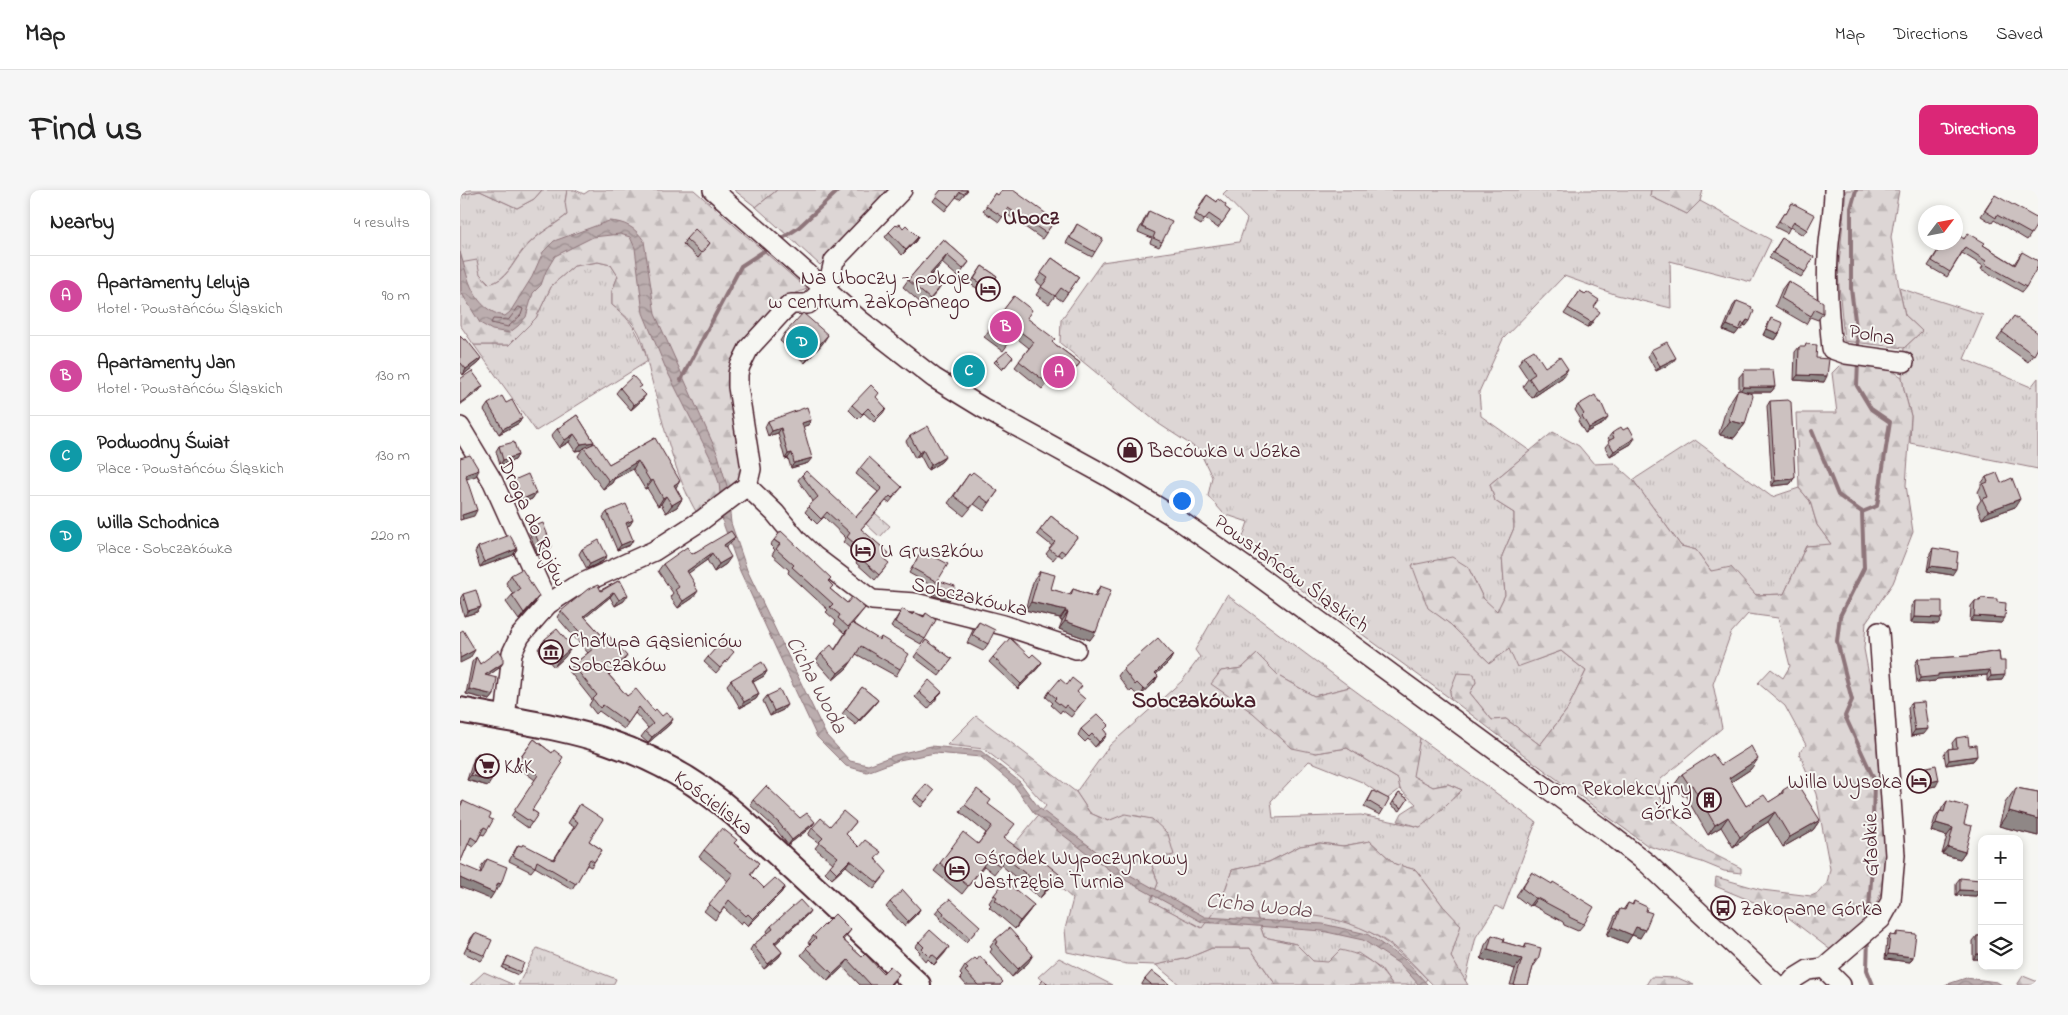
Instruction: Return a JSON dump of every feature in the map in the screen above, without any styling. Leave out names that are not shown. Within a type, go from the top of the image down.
[{"type":"main road","name":"Kościeliska","points":[[460,710],[607,742],[642,756],[690,781],[736,815],[918,985]]},
{"type":"street","name":"Powstańców Śląskich","points":[[713,190],[893,348],[934,378],[982,408],[1107,476],[1161,509],[1250,570],[1648,864],[1777,985]]},
{"type":"street","points":[[548,604],[574,587],[654,551],[702,520],[742,489],[751,470],[747,435],[739,401],[738,374],[743,357],[791,304],[808,304],[819,284],[829,282],[834,261],[902,190]]},
{"type":"street","name":"Polna","points":[[1834,190],[1834,216],[1828,255],[1827,303],[1839,352],[1895,362]]},
{"type":"street","name":"Droga do Rojów","points":[[460,427],[465,446],[493,482],[548,604],[520,636],[512,653],[504,719]]},
{"type":"street","name":"Sobczakówka","points":[[742,489],[776,513],[798,541],[814,556],[872,600],[915,603],[1003,625],[1076,649]]},
{"type":"street","name":"Gładkie","points":[[1789,985],[1795,978],[1808,970],[1824,968],[1881,919],[1891,901],[1895,855],[1879,632]]},
{"type":"street","points":[[1824,968],[1841,985]]},
{"type":"street","name":"Gładkie","points":[[1817,985],[1822,978],[1824,968]]},
{"type":"green space","points":[[460,190],[542,190],[534,199],[517,208],[480,191],[460,195]]},
{"type":"green space","points":[[542,190],[567,190],[565,202],[568,214],[527,245],[501,279],[490,284],[480,274],[460,263],[460,195],[480,191],[517,208],[534,199]]},
{"type":"green space","points":[[567,190],[575,190],[584,194],[590,190],[694,190],[807,289],[789,296],[745,340],[731,363],[730,391],[745,462],[741,480],[698,515],[682,484],[670,450],[641,338],[637,329],[630,321],[612,305],[612,291],[618,276],[611,265],[598,262],[574,266],[552,285],[536,318],[509,345],[474,345],[460,325],[460,263],[477,260],[480,274],[489,284],[500,279],[533,240],[567,215],[565,202]]},
{"type":"green space","points":[[734,190],[777,190],[756,207]]},
{"type":"green space","points":[[777,190],[895,190],[820,265],[756,207]]},
{"type":"green space","points":[[1227,190],[1651,190],[1650,196],[1687,214],[1700,201],[1771,240],[1751,282],[1670,261],[1671,308],[1617,295],[1564,276],[1503,339],[1479,392],[1481,416],[1530,451],[1490,484],[1495,501],[1514,513],[1514,528],[1502,556],[1505,595],[1497,612],[1483,598],[1468,567],[1429,608],[1450,624],[1490,663],[1509,649],[1536,660],[1561,651],[1586,671],[1567,710],[1540,745],[1506,719],[1492,720],[1470,693],[1476,682],[1450,690],[1451,699],[1277,572],[1264,552],[1257,554],[1240,546],[1248,522],[1224,514],[1208,496],[1212,477],[1199,450],[1159,424],[1060,343],[1061,320],[1102,262],[1239,242],[1247,219],[1223,194]]},
{"type":"green space","points":[[1651,190],[1703,190],[1700,201],[1687,214],[1650,196]]},
{"type":"green space","points":[[1846,190],[1899,190],[1891,237],[1899,288],[1905,315],[1922,331],[1904,348],[1844,341],[1838,274]]},
{"type":"green space","points":[[598,262],[611,265],[618,276],[612,291],[612,305],[631,323],[648,361],[536,431],[474,345],[509,345],[536,318],[552,285],[574,266]]},
{"type":"green space","points":[[1899,288],[1983,315],[1964,359],[2031,387],[2038,378],[2038,469],[1910,443],[1911,416],[1902,377],[1904,348],[1922,331],[1905,315]]},
{"type":"green space","points":[[1843,362],[1893,371],[1902,377],[1911,416],[1906,485],[1913,532],[1893,583],[1866,622],[1864,649],[1873,696],[1885,821],[1885,883],[1870,919],[1832,951],[1785,915],[1715,886],[1716,877],[1762,890],[1811,896],[1818,893],[1827,883],[1830,869],[1816,794],[1799,753],[1806,745],[1785,706],[1758,683],[1771,669],[1783,678],[1790,666],[1778,618],[1748,614],[1731,633],[1713,684],[1722,728],[1661,779],[1656,790],[1675,822],[1707,851],[1741,868],[1741,873],[1724,871],[1702,862],[1648,846],[1451,699],[1450,691],[1457,673],[1474,674],[1476,682],[1470,693],[1492,720],[1506,719],[1540,745],[1567,710],[1586,671],[1561,651],[1517,667],[1509,649],[1490,663],[1450,624],[1428,608],[1412,565],[1452,557],[1468,567],[1483,598],[1497,611],[1505,595],[1502,556],[1514,528],[1514,513],[1495,501],[1490,484],[1553,432],[1579,446],[1594,464],[1614,463],[1633,480],[1681,546],[1696,550],[1711,571],[1731,567],[1756,595],[1784,594],[1806,546],[1831,544],[1817,525],[1810,501],[1799,488],[1796,413],[1837,413],[1832,373]]},
{"type":"green space","points":[[1695,440],[1772,497],[1799,488],[1810,501],[1817,525],[1832,545],[1806,546],[1784,594],[1756,595],[1748,588],[1711,571],[1696,550],[1681,546],[1633,480]]},
{"type":"green space","points":[[875,513],[890,526],[880,537],[866,524]]},
{"type":"green space","points":[[1227,595],[1350,687],[1314,696],[1280,677],[1257,654],[1242,668],[1221,671],[1212,684],[1316,753],[1347,748],[1398,779],[1400,789],[1387,799],[1362,782],[1309,761],[1271,801],[1273,818],[1361,815],[1420,827],[1462,790],[1448,784],[1433,787],[1412,776],[1420,738],[1536,822],[1503,910],[1496,906],[1476,937],[1465,982],[1451,957],[1460,925],[1416,870],[1395,864],[1370,841],[1343,846],[1320,843],[1300,846],[1269,862],[1232,870],[1221,902],[1203,929],[1151,901],[1158,883],[1150,860],[1168,834],[1154,823],[1140,817],[1126,816],[1108,821],[1090,813],[1076,792],[1110,745],[1182,681],[1200,657],[1195,650]]},
{"type":"green space","points":[[1257,654],[1280,677],[1314,696],[1350,687],[1420,738],[1413,776],[1433,787],[1448,784],[1462,790],[1420,827],[1398,821],[1402,813],[1416,804],[1400,789],[1398,779],[1347,748],[1316,753],[1292,748],[1253,713],[1211,684],[1221,671],[1242,668]]},
{"type":"green space","points":[[976,716],[1076,792],[1090,813],[1108,821],[1125,814],[1152,819],[1168,834],[1174,855],[1150,860],[1158,883],[1151,901],[1202,928],[1221,902],[1232,870],[1269,862],[1300,846],[1320,843],[1343,846],[1370,841],[1395,864],[1416,870],[1443,906],[1461,925],[1451,957],[1468,985],[1433,985],[1400,952],[1385,940],[1368,931],[1332,919],[1295,914],[1256,914],[1264,937],[1296,944],[1313,961],[1328,962],[1340,950],[1357,955],[1376,966],[1392,985],[1276,985],[1250,948],[1212,948],[1188,958],[1156,965],[1127,964],[1067,952],[1065,929],[1073,899],[1013,846],[1046,806],[1022,779],[984,749],[947,745]]},
{"type":"green space","points":[[1256,913],[1318,915],[1356,925],[1393,948],[1427,979],[1422,985],[1392,985],[1381,969],[1358,953],[1328,963],[1312,961],[1296,944],[1264,937]]},
{"type":"green space","points":[[537,948],[616,979],[613,985],[518,985]]},
{"type":"green space","points":[[1212,948],[1250,948],[1276,985],[1180,985],[1156,965],[1188,958]]},
{"type":"green space","points":[[1059,958],[1112,985],[1047,985],[1038,977]]},
{"type":"green space","points":[[484,972],[514,985],[470,985]]},
{"type":"green space","points":[[2023,976],[2038,982],[2038,985],[2017,985]]},
{"type":"green space","points":[[1651,977],[1678,978],[1694,985],[1646,985]]},
{"type":"water","points":[[609,221],[629,226],[644,241],[655,314],[718,455],[727,486],[731,523],[747,570],[826,735],[850,761],[868,765],[895,755],[931,746],[981,751],[1020,782],[1039,808],[1121,870],[1205,917],[1323,924],[1367,934],[1404,959],[1428,985],[1419,985],[1401,965],[1363,940],[1322,931],[1202,922],[1116,875],[1034,813],[1014,785],[981,757],[935,753],[899,760],[867,772],[846,766],[817,737],[740,571],[723,523],[719,483],[710,457],[666,369],[643,313],[635,248],[630,237],[620,234],[593,237],[555,256],[546,271],[541,285],[533,293],[526,317],[509,333],[492,330],[480,323],[461,292],[460,252],[469,282],[479,300],[494,313],[505,316],[510,312],[532,277],[543,252],[554,241]]},
{"type":"water","points":[[1966,978],[1997,982],[2002,985],[1945,985]]},
{"type":"building","points":[[941,190],[967,190],[964,194],[960,192],[949,206],[936,196]]},
{"type":"building","points":[[1002,190],[1013,190],[1055,220],[1046,233],[1008,208],[1003,217],[986,206],[995,193],[998,195]]},
{"type":"building","points":[[1207,195],[1217,202],[1218,199],[1230,211],[1222,223],[1209,214],[1204,220],[1196,214]]},
{"type":"building","points":[[1995,195],[2038,219],[2038,223],[2031,234],[1997,215],[1996,218],[1985,211]]},
{"type":"building","points":[[1792,203],[1815,215],[1807,230],[1794,222],[1790,228],[1779,221],[1784,213],[1786,214]]},
{"type":"building","points":[[1149,211],[1172,222],[1162,242],[1153,238],[1155,233],[1142,227]]},
{"type":"building","points":[[900,224],[903,228],[906,225],[918,237],[906,250],[889,232],[896,225]]},
{"type":"building","points":[[1077,224],[1103,239],[1095,252],[1070,238]]},
{"type":"building","points":[[695,229],[710,243],[701,253],[686,239]]},
{"type":"building","points":[[1968,233],[2015,265],[2022,252],[2038,261],[2038,266],[2026,287],[1985,264],[1986,261],[1965,247],[1950,272],[1932,261],[1938,250],[1963,250],[1963,238]]},
{"type":"building","points":[[1782,238],[1814,257],[1805,272],[1773,253]]},
{"type":"building","points":[[943,239],[969,262],[963,269],[947,255],[930,274],[942,285],[930,299],[908,280]]},
{"type":"building","points":[[1052,258],[1079,277],[1068,293],[1061,288],[1055,296],[1041,287],[1048,278],[1041,273]]},
{"type":"building","points":[[982,266],[997,276],[989,288],[974,279]]},
{"type":"building","points":[[1788,281],[1823,302],[1823,313],[1815,309],[1811,316],[1781,298]]},
{"type":"building","points":[[1580,291],[1585,294],[1587,292],[1599,300],[1594,307],[1600,312],[1591,322],[1568,308]]},
{"type":"building","points":[[1014,296],[1032,310],[1027,318],[1055,339],[1052,342],[1080,363],[1065,381],[1054,373],[1047,383],[1019,361],[1034,342],[1018,330],[1007,344],[988,330]]},
{"type":"building","points":[[1737,301],[1752,307],[1751,309],[1754,311],[1750,321],[1747,320],[1744,324],[1742,323],[1739,330],[1727,325]]},
{"type":"building","points":[[803,313],[828,335],[810,355],[785,333]]},
{"type":"building","points":[[2014,316],[2038,333],[2038,348],[2034,355],[2002,332]]},
{"type":"building","points":[[1771,318],[1783,323],[1779,334],[1767,329]]},
{"type":"building","points":[[460,336],[464,340],[466,339],[481,358],[466,369],[460,362]]},
{"type":"building","points":[[1667,342],[1676,358],[1660,366],[1651,350]]},
{"type":"building","points":[[1806,344],[1817,345],[1816,358],[1829,359],[1827,376],[1798,375],[1799,347],[1805,347]]},
{"type":"building","points":[[1534,350],[1545,367],[1560,357],[1568,369],[1537,390],[1529,378],[1535,374],[1524,356]]},
{"type":"building","points":[[1007,351],[1013,357],[1004,368],[996,360]]},
{"type":"building","points":[[1745,370],[1773,370],[1775,387],[1743,387],[1743,372]]},
{"type":"building","points":[[472,371],[483,386],[460,403],[460,379]]},
{"type":"building","points":[[633,376],[642,386],[639,388],[646,395],[634,405],[620,388]]},
{"type":"building","points":[[871,385],[879,393],[876,397],[886,408],[877,417],[868,408],[862,414],[852,405]]},
{"type":"building","points":[[1740,390],[1753,396],[1745,424],[1730,421],[1729,418],[1737,391]]},
{"type":"building","points":[[1595,395],[1599,403],[1601,402],[1608,418],[1589,428],[1582,416],[1584,414],[1578,405]]},
{"type":"building","points":[[502,396],[506,403],[512,400],[522,418],[503,429],[488,404]]},
{"type":"building","points":[[1788,400],[1791,402],[1795,477],[1793,479],[1775,481],[1770,401]]},
{"type":"building","points":[[807,407],[811,420],[802,423],[812,458],[794,463],[792,453],[788,454],[781,428],[772,431],[768,421]]},
{"type":"building","points":[[577,415],[594,442],[581,444],[574,434],[565,440],[557,429]]},
{"type":"building","points":[[928,426],[945,457],[931,465],[923,450],[919,453],[910,436]]},
{"type":"building","points":[[1621,427],[1623,430],[1629,427],[1635,438],[1614,451],[1608,441],[1614,438],[1612,433]]},
{"type":"building","points":[[655,438],[680,481],[674,485],[682,499],[672,505],[666,496],[663,498],[653,480],[650,481],[638,461],[616,474],[617,476],[609,481],[584,448],[595,443],[609,464]]},
{"type":"building","points":[[514,442],[518,455],[503,460],[499,446]]},
{"type":"building","points":[[470,455],[479,470],[467,474],[466,477],[477,510],[462,515],[463,519],[460,520],[460,458]]},
{"type":"building","points":[[869,457],[902,487],[892,498],[890,496],[861,529],[889,553],[884,559],[889,563],[879,575],[859,557],[864,552],[847,537],[850,533],[827,512],[821,519],[808,506],[818,497],[802,475],[806,471],[856,517],[882,488],[860,468]]},
{"type":"building","points":[[973,472],[998,491],[989,503],[980,496],[970,508],[954,496],[969,474]]},
{"type":"building","points":[[1997,473],[2001,483],[2012,478],[2020,499],[1988,511],[1982,499],[1988,497],[1983,484],[1988,482],[1986,477]]},
{"type":"building","points":[[528,474],[536,493],[523,499],[514,480]]},
{"type":"building","points":[[626,504],[633,520],[626,523],[633,540],[621,545],[607,512]]},
{"type":"building","points":[[1051,516],[1077,537],[1065,553],[1061,550],[1057,555],[1049,549],[1055,542],[1040,530]]},
{"type":"building","points":[[543,523],[552,546],[542,550],[532,527]]},
{"type":"building","points":[[731,531],[735,537],[724,545],[731,557],[719,564],[712,553],[687,571],[698,591],[683,601],[675,590],[679,587],[663,564],[687,547],[692,554]]},
{"type":"building","points":[[781,531],[831,578],[828,581],[833,586],[830,589],[847,603],[852,597],[865,608],[848,627],[838,618],[840,615],[830,607],[833,604],[792,567],[794,565],[776,549],[780,544],[774,540]]},
{"type":"building","points":[[510,535],[517,549],[484,562],[478,547]]},
{"type":"building","points":[[599,540],[607,556],[590,564],[582,549]]},
{"type":"building","points":[[1933,548],[1958,552],[1956,569],[1930,566]]},
{"type":"building","points":[[922,550],[948,564],[937,582],[912,568]]},
{"type":"building","points":[[522,569],[539,596],[524,613],[512,595],[520,589],[511,575]]},
{"type":"building","points":[[1040,571],[1055,575],[1051,589],[1071,595],[1073,589],[1096,597],[1100,586],[1111,590],[1096,632],[1065,621],[1068,612],[1065,612],[1066,610],[1031,602]]},
{"type":"building","points":[[620,580],[628,595],[619,600],[614,592],[584,616],[605,639],[609,636],[627,656],[608,674],[627,696],[636,689],[654,711],[656,709],[662,716],[667,712],[673,719],[652,737],[645,731],[653,724],[639,707],[628,723],[603,705],[600,708],[593,699],[597,695],[573,665],[594,648],[561,611],[588,589],[598,585],[601,591]]},
{"type":"building","points":[[940,581],[955,586],[953,595],[937,591]]},
{"type":"building","points":[[476,590],[481,607],[468,611],[463,594]]},
{"type":"building","points":[[1981,598],[1997,599],[1997,602],[2006,603],[2005,618],[1974,616],[1975,601],[1980,601]]},
{"type":"building","points":[[1915,601],[1942,601],[1942,618],[1914,617]]},
{"type":"building","points":[[902,609],[913,615],[914,612],[924,617],[926,613],[936,620],[925,639],[895,622]]},
{"type":"building","points":[[979,622],[995,630],[988,644],[972,635]]},
{"type":"building","points":[[852,623],[880,640],[881,637],[909,654],[900,669],[861,646],[852,661],[838,673],[821,654],[831,645],[835,650]]},
{"type":"building","points":[[557,629],[572,647],[561,657],[545,639]]},
{"type":"building","points":[[463,630],[475,650],[460,658],[460,632]]},
{"type":"building","points":[[1010,638],[1030,657],[1033,654],[1042,662],[1021,684],[993,657]]},
{"type":"building","points":[[1158,638],[1173,655],[1155,673],[1158,676],[1144,690],[1137,683],[1135,685],[1123,669]]},
{"type":"building","points":[[926,640],[952,659],[942,672],[917,652]]},
{"type":"building","points":[[722,641],[734,652],[720,668],[708,657]]},
{"type":"building","points":[[499,650],[503,656],[503,663],[485,675],[497,678],[494,695],[469,689],[476,657],[480,664]]},
{"type":"building","points":[[1999,651],[2000,661],[2005,661],[2005,675],[1991,676],[1990,670],[1938,674],[1938,676],[1920,678],[1918,659],[1969,656]]},
{"type":"building","points":[[762,662],[767,671],[752,680],[759,694],[744,702],[731,680]]},
{"type":"building","points":[[1072,678],[1082,686],[1077,692],[1085,699],[1074,712],[1066,705],[1064,708],[1054,700],[1056,698],[1049,692],[1060,679],[1067,685]]},
{"type":"building","points":[[929,680],[942,692],[931,703],[919,692]]},
{"type":"building","points":[[862,687],[878,700],[859,720],[846,709]]},
{"type":"building","points":[[780,690],[787,705],[774,711],[767,696]]},
{"type":"building","points":[[1924,702],[1928,729],[1915,730],[1911,703]]},
{"type":"building","points":[[1098,714],[1109,725],[1104,730],[1107,734],[1099,742],[1092,734],[1089,737],[1081,729]]},
{"type":"building","points":[[1968,736],[1969,746],[1976,745],[1977,756],[1949,760],[1948,749],[1957,748],[1956,738]]},
{"type":"building","points":[[534,739],[552,753],[554,750],[563,757],[560,762],[562,764],[532,810],[538,814],[532,823],[514,811],[538,775],[519,760]]},
{"type":"building","points":[[1751,746],[1758,759],[1729,778],[1746,806],[1764,795],[1769,802],[1796,782],[1820,820],[1790,837],[1775,812],[1752,826],[1753,828],[1740,837],[1728,817],[1715,825],[1692,785],[1690,786],[1682,774],[1713,754],[1721,765]]},
{"type":"building","points":[[478,753],[498,759],[491,781],[471,775]]},
{"type":"building","points":[[1936,765],[1939,780],[1917,785],[1914,770]]},
{"type":"building","points":[[926,784],[934,791],[925,802],[916,795]]},
{"type":"building","points":[[766,786],[800,818],[807,813],[815,822],[792,840],[779,823],[753,800]]},
{"type":"building","points":[[2016,788],[2038,792],[2038,819],[2009,811]]},
{"type":"building","points":[[977,789],[991,800],[988,804],[1015,824],[1004,838],[1029,856],[1032,852],[1059,874],[1046,890],[1006,858],[1000,866],[989,858],[968,886],[940,863],[963,832],[978,844],[992,826],[965,805]]},
{"type":"building","points":[[1373,791],[1389,799],[1383,810],[1368,801]]},
{"type":"building","points":[[1399,793],[1408,799],[1402,808],[1393,802]]},
{"type":"building","points":[[463,801],[491,814],[489,818],[493,820],[488,829],[484,827],[477,841],[471,837],[460,863],[460,807]]},
{"type":"building","points":[[1947,801],[1968,807],[1964,824],[1972,826],[1965,852],[1948,847],[1953,828],[1936,823],[1940,811],[1944,812]]},
{"type":"building","points":[[580,804],[603,819],[589,841],[602,850],[594,862],[590,859],[576,884],[537,861],[535,867],[513,856],[518,845],[522,846],[523,844],[554,860],[578,822],[572,818]]},
{"type":"building","points":[[843,811],[856,822],[846,834],[859,847],[865,840],[881,852],[875,859],[887,872],[878,883],[850,860],[837,873],[830,866],[838,857],[819,842],[823,838],[812,828],[821,818],[830,826]]},
{"type":"building","points":[[722,828],[737,840],[734,843],[759,863],[750,874],[764,888],[775,878],[785,887],[753,919],[748,914],[746,916],[729,900],[720,913],[709,904],[733,874],[704,850]]},
{"type":"building","points":[[487,859],[507,867],[501,884],[498,883],[494,893],[460,878],[460,864],[481,873]]},
{"type":"building","points":[[1532,872],[1552,884],[1553,882],[1594,907],[1584,924],[1535,898],[1522,888]]},
{"type":"building","points":[[1960,878],[1978,880],[1978,891],[1960,890]]},
{"type":"building","points":[[1005,881],[1034,905],[1020,921],[995,900],[997,897],[994,895]]},
{"type":"building","points":[[903,890],[920,909],[908,921],[890,902]]},
{"type":"building","points":[[950,899],[980,926],[970,938],[943,915],[944,913],[939,908]]},
{"type":"building","points":[[800,900],[810,911],[774,943],[782,952],[768,964],[753,945],[773,929],[771,926]]},
{"type":"building","points":[[1634,901],[1647,907],[1646,911],[1652,913],[1645,930],[1636,927],[1632,935],[1613,927],[1620,909],[1625,910],[1628,903],[1633,905]]},
{"type":"building","points":[[835,914],[851,930],[842,939],[862,957],[865,954],[883,973],[890,966],[899,974],[891,985],[871,985],[848,960],[833,974],[806,948],[816,938],[813,936]]},
{"type":"building","points":[[1009,928],[1033,955],[1018,969],[995,944],[998,942],[996,939]]},
{"type":"building","points":[[930,930],[949,947],[938,959],[932,954],[930,957],[922,949],[924,947],[919,942]]},
{"type":"building","points":[[1897,932],[1916,934],[1913,957],[1888,954],[1890,935],[1897,936]]},
{"type":"building","points":[[475,933],[492,940],[485,956],[467,948]]},
{"type":"building","points":[[1492,935],[1504,939],[1503,942],[1525,948],[1526,944],[1541,948],[1538,960],[1535,960],[1528,985],[1514,985],[1522,959],[1488,949]]},
{"type":"building","points":[[1977,936],[1978,936],[1978,954]]},
{"type":"building","points":[[508,956],[524,963],[520,972],[504,965]]},
{"type":"building","points":[[980,956],[1003,982],[1000,985],[978,985],[965,971],[968,969],[965,966],[975,958],[977,960]]},
{"type":"building","points":[[1152,971],[1169,985],[1151,985],[1145,979]]},
{"type":"building","points":[[1043,980],[1050,985],[1039,985]]},
{"type":"waterway","points":[[780,240],[798,228],[839,190]]},
{"type":"waterway","points":[[1856,190],[1851,208],[1851,288],[1859,352]]},
{"type":"waterway","points":[[681,380],[741,266],[770,247]]},
{"type":"waterway","points":[[1858,361],[1857,386],[1871,409],[1890,422],[1877,506],[1862,512],[1864,568],[1840,616],[1837,641],[1852,700],[1845,716],[1874,779],[1872,867],[1868,921]]},
{"type":"waterway","points":[[1812,431],[1838,495],[1862,512]]},
{"type":"waterway","points":[[1868,938],[1867,970],[1873,985]]},
{"type":"place","name":"Na Uboczy - pokoje w centrum Zakopanego","points":[[988,289]]},
{"type":"place","name":"Apartamenty Jan","points":[[1006,327]]},
{"type":"place","name":"Willa Schodnica","points":[[802,342]]},
{"type":"place","name":"Podwodny Świat","points":[[969,371]]},
{"type":"place","name":"Apartamenty Leluja","points":[[1059,372]]},
{"type":"place","name":"Bacówka u Józka","points":[[1130,450]]},
{"type":"place","name":"U Gruszków","points":[[863,550]]},
{"type":"place","name":"Chałupa Gąsieniców Sobczaków","points":[[551,652]]},
{"type":"place","name":"K&K","points":[[487,766]]},
{"type":"place","name":"Willa Wysoka","points":[[1919,781]]},
{"type":"place","name":"Dom Rekolekcyjny Górka","points":[[1709,800]]},
{"type":"place","name":"Ośrodek Wypoczynkowy Jastrzębia Turnia","points":[[957,869]]},
{"type":"place","name":"Zakopane Górka","points":[[1723,908]]},
{"type":"district","name":"Ubocz","points":[[1031,216]]},
{"type":"district","name":"Sobczakówka","points":[[1194,699]]},
{"type":"water label","name":"Cicha Woda","points":[[818,684]]},
{"type":"water label","name":"Cicha Woda","points":[[1259,904]]}]
